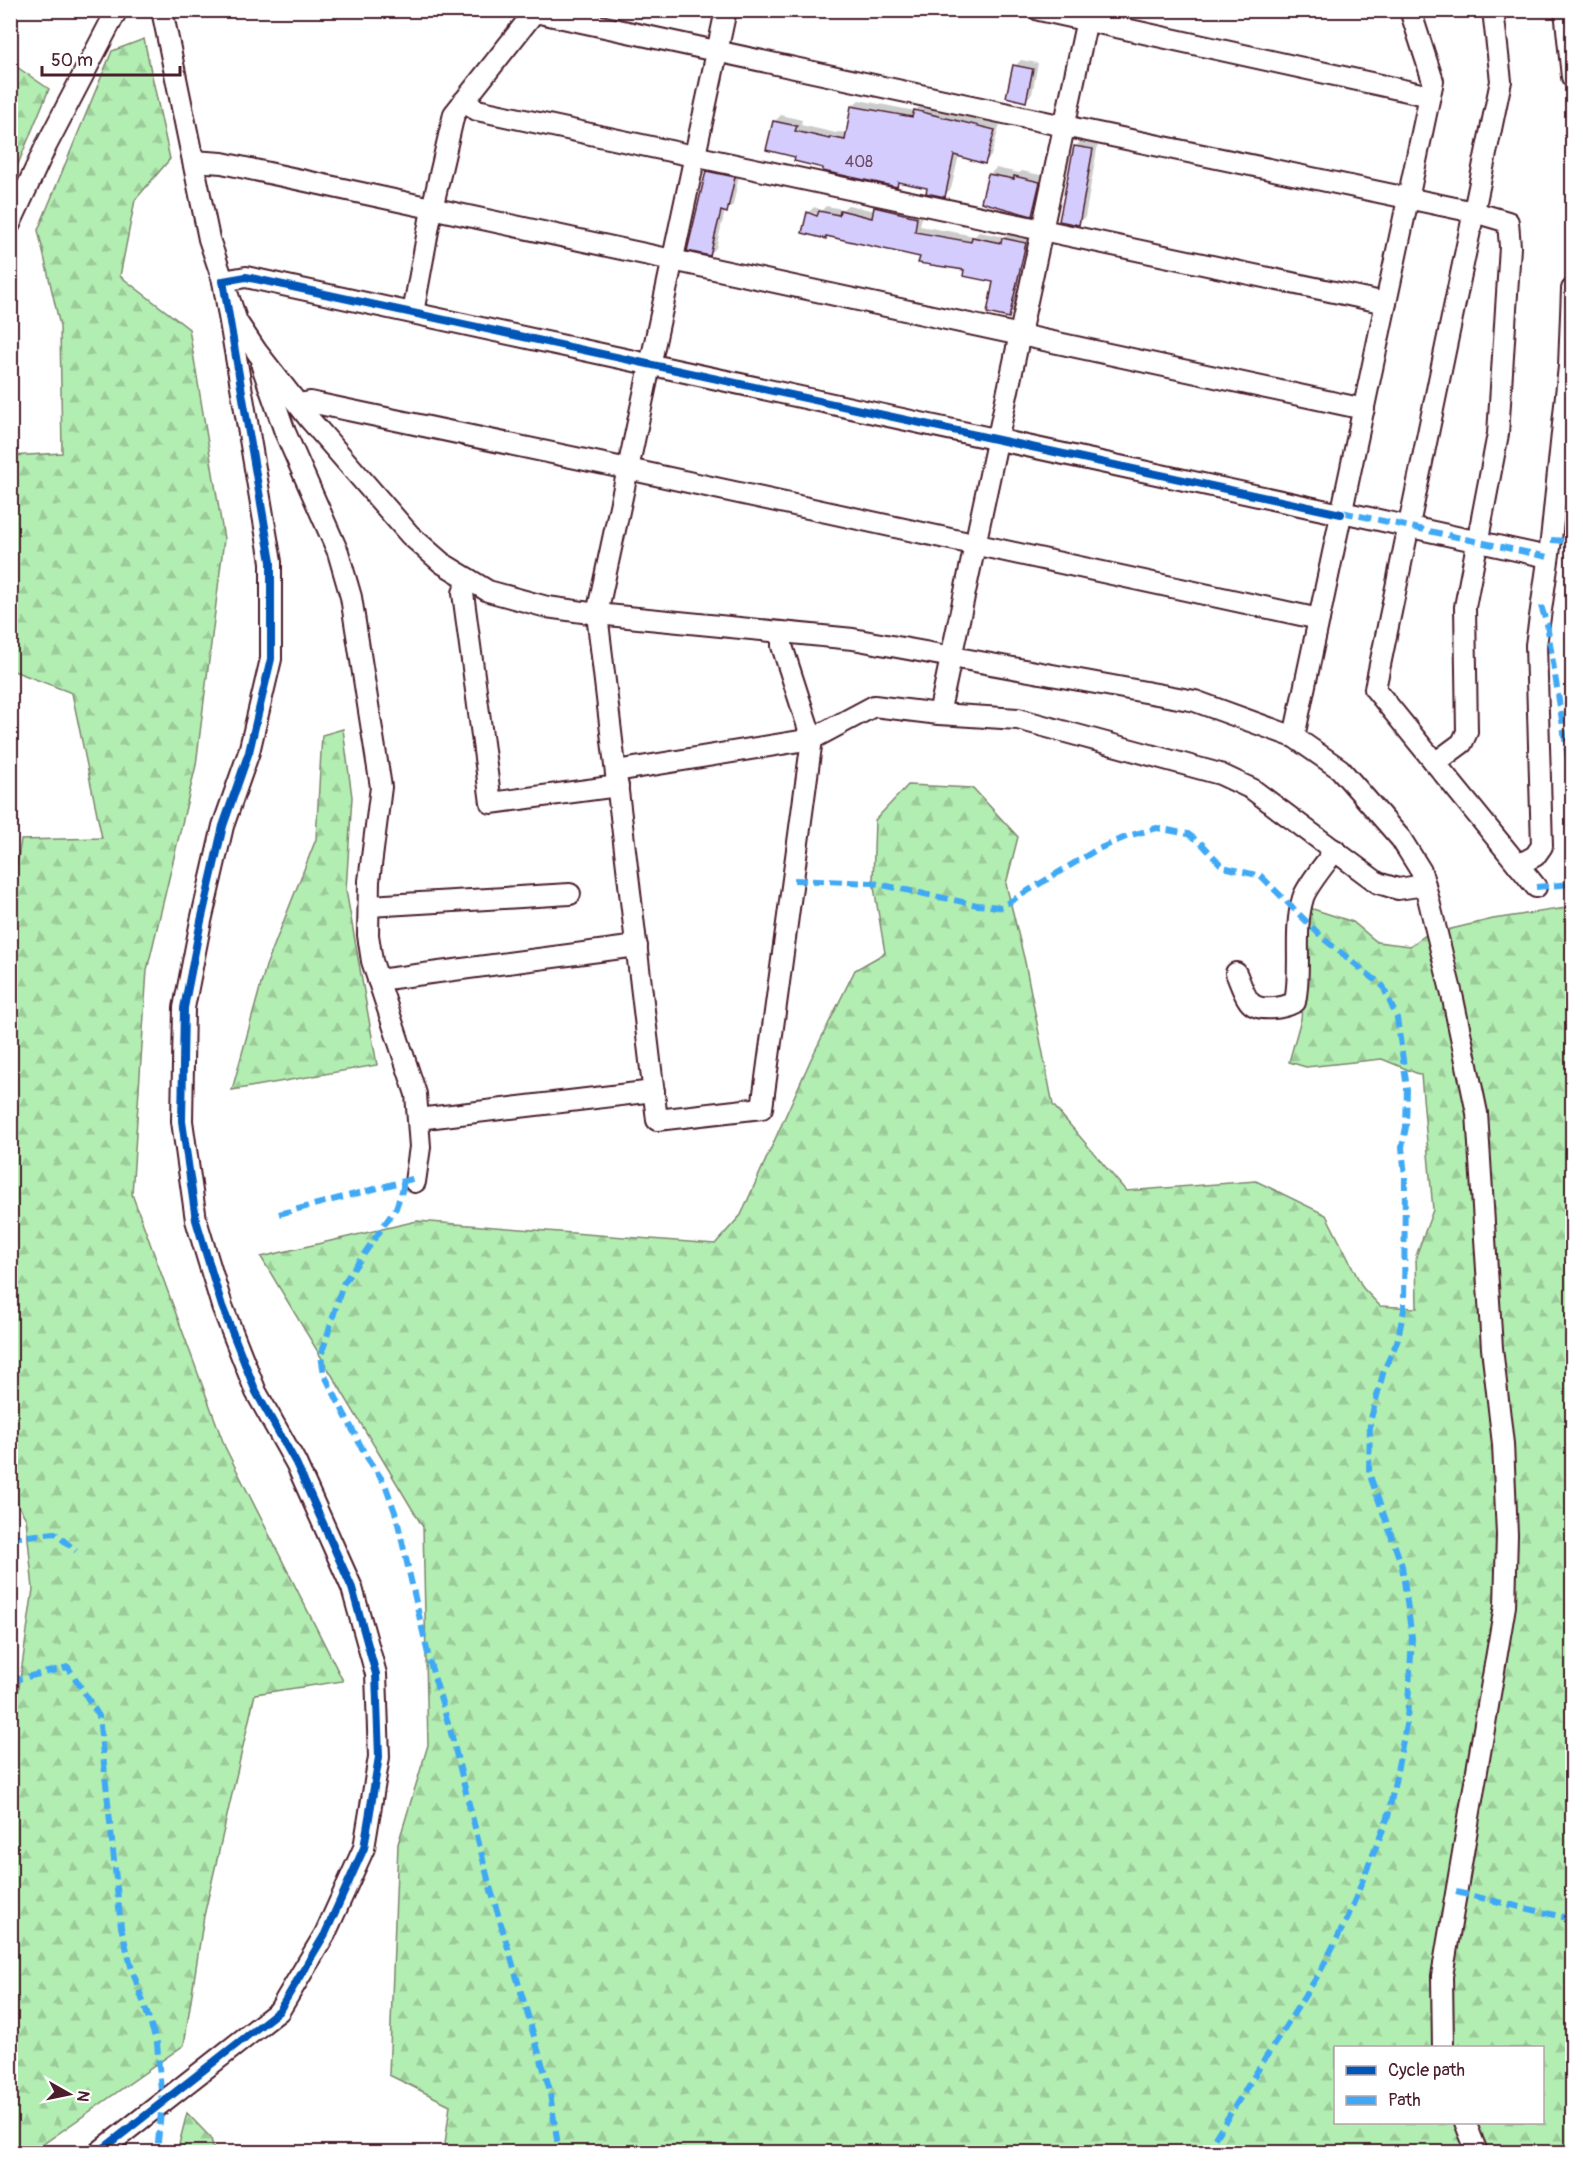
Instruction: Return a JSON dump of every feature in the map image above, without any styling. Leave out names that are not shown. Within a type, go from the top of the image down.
[{"type":"street","points":[[10,224],[46,146],[117,10]]},
{"type":"street","points":[[162,10],[209,239],[237,322],[257,352],[298,404],[410,534],[442,563],[488,591],[547,607],[853,639],[1195,701],[1294,737],[1340,769],[1401,839],[1421,871],[1425,885],[1453,999],[1477,1113],[1492,1348],[1503,1444],[1507,1535],[1505,1606],[1442,1976],[1443,2046]]},
{"type":"street","points":[[726,10],[597,614],[657,1120],[762,1108],[812,739],[782,646],[782,632]]},
{"type":"street","points":[[1039,10],[1088,16],[1430,96]]},
{"type":"street","points":[[1294,737],[1433,81],[1410,10]]},
{"type":"street","points":[[1493,10],[1501,81],[1375,689],[1536,886]]},
{"type":"street","points":[[1565,10],[1572,77]]},
{"type":"street","points":[[414,313],[432,209],[454,114],[536,11],[1064,126],[1474,212],[1508,222],[1510,247],[1498,435],[1465,606],[1467,732],[1462,743],[1435,763]]},
{"type":"street","points":[[939,714],[1088,16]]},
{"type":"street","points":[[463,102],[477,110],[1386,303]]},
{"type":"street","points":[[193,161],[222,163],[1364,409]]},
{"type":"street","points":[[223,281],[246,277],[1548,557]]},
{"type":"street","points":[[99,2152],[279,2011],[325,1934],[364,1848],[379,1757],[376,1674],[352,1588],[296,1463],[256,1392],[222,1306],[196,1221],[182,1121],[186,997],[223,826],[249,752],[271,659],[271,562],[223,281]]},
{"type":"street","points":[[1518,865],[1535,856],[1542,846],[1536,645],[1569,366],[1572,289]]},
{"type":"street","points":[[257,352],[285,432],[338,552],[351,597],[381,787],[369,881],[368,934],[372,961],[416,1094],[420,1147],[415,1182]]},
{"type":"street","points":[[298,404],[310,402],[1319,619]]},
{"type":"street","points":[[468,579],[463,592],[491,803],[812,739],[874,705],[939,714],[1018,719],[1221,774],[1252,789],[1378,883],[1398,889],[1425,885]]},
{"type":"street","points":[[1236,973],[1249,1000],[1255,1005],[1271,1008],[1287,1006],[1295,1002],[1299,986],[1300,924],[1304,896],[1335,850]]},
{"type":"street","points":[[369,906],[570,894]]},
{"type":"street","points":[[378,980],[637,946]]},
{"type":"street","points":[[418,1119],[654,1091]]},
{"type":"street","points":[[1466,2124],[1477,2152]]},
{"type":"green space","points":[[144,39],[170,159],[135,200],[120,276],[189,329],[224,539],[196,765],[147,970],[132,1194],[225,1447],[343,1681],[255,1694],[204,1916],[184,2045],[32,2152],[11,2152],[10,1750],[33,1589],[26,1519],[10,1491],[11,900],[21,840],[102,838],[72,693],[11,670],[11,456],[62,453],[60,326],[38,230],[112,51]]},
{"type":"green space","points":[[11,63],[49,89],[11,181]]},
{"type":"green space","points":[[343,729],[352,797],[346,890],[377,1065],[232,1090],[266,966],[316,839],[322,735]]},
{"type":"green space","points":[[908,785],[973,788],[1018,837],[1006,884],[1025,962],[1053,1105],[1126,1191],[1256,1181],[1326,1215],[1363,1288],[1380,1306],[1417,1308],[1416,1256],[1433,1210],[1421,1075],[1382,1059],[1306,1067],[1289,1062],[1301,1019],[1310,908],[1353,922],[1377,942],[1410,946],[1426,935],[1493,919],[1572,907],[1572,2152],[444,2152],[450,2105],[389,2075],[398,1844],[428,1745],[423,1527],[261,1257],[417,1221],[715,1244],[741,1215],[811,1059],[855,970],[885,953],[873,881],[875,820]]},
{"type":"green space","points":[[187,2113],[211,2138],[214,2152],[177,2152]]},
{"type":"building","points":[[1013,65],[1033,69],[1026,102],[1006,97]]},
{"type":"building","points":[[851,106],[912,117],[914,110],[995,130],[985,164],[954,155],[945,197],[926,193],[927,188],[898,182],[897,187],[823,171],[823,168],[794,161],[795,157],[766,150],[773,121],[797,126],[795,131],[845,140]]},
{"type":"building","points":[[1074,146],[1093,149],[1079,225],[1059,221]]},
{"type":"building","points":[[706,171],[735,177],[727,213],[721,211],[710,256],[687,251]]},
{"type":"building","points":[[988,174],[1014,179],[1014,176],[1040,182],[1032,216],[981,202]]},
{"type":"building","points":[[874,207],[917,217],[915,232],[971,242],[972,237],[1001,243],[1002,238],[1026,243],[1009,318],[987,313],[993,282],[963,276],[964,270],[918,263],[920,257],[826,236],[826,239],[802,233],[807,212],[817,216],[819,211],[839,215],[840,210],[872,218]]},
{"type":"marked path","points":[[1342,512],[1548,557]]},
{"type":"marked path","points":[[1551,540],[1566,541],[1572,533]]},
{"type":"marked path","points":[[1541,606],[1547,624],[1572,784]]},
{"type":"marked path","points":[[794,880],[873,883],[977,905],[1001,907],[1096,850],[1128,836],[1157,828],[1188,834],[1202,844],[1223,867],[1261,876],[1325,940],[1383,986],[1397,1018],[1407,1088],[1406,1127],[1402,1147],[1405,1177],[1404,1310],[1397,1342],[1384,1370],[1370,1422],[1369,1473],[1402,1566],[1412,1638],[1407,1720],[1388,1817],[1348,1917],[1320,1972],[1206,2152]]},
{"type":"marked path","points":[[1536,887],[1572,884]]},
{"type":"marked path","points":[[279,1214],[416,1178]]},
{"type":"marked path","points":[[403,1182],[396,1208],[343,1284],[321,1356],[324,1374],[366,1456],[385,1484],[396,1515],[430,1663],[451,1733],[490,1887],[549,2087],[559,2152]]},
{"type":"marked path","points":[[10,1538],[55,1533],[76,1551]]},
{"type":"marked path","points":[[10,1681],[68,1667],[99,1716],[121,1927],[131,1966],[157,2043],[162,2103],[157,2152]]},
{"type":"marked path","points":[[1456,1892],[1572,1919]]},
{"type":"cycle path","points":[[99,2152],[279,2011],[325,1934],[364,1848],[379,1757],[376,1674],[352,1588],[296,1463],[256,1392],[222,1306],[196,1220],[182,1121],[184,1008],[223,826],[249,752],[271,659],[271,562],[223,281],[246,277],[1341,514]]}]
